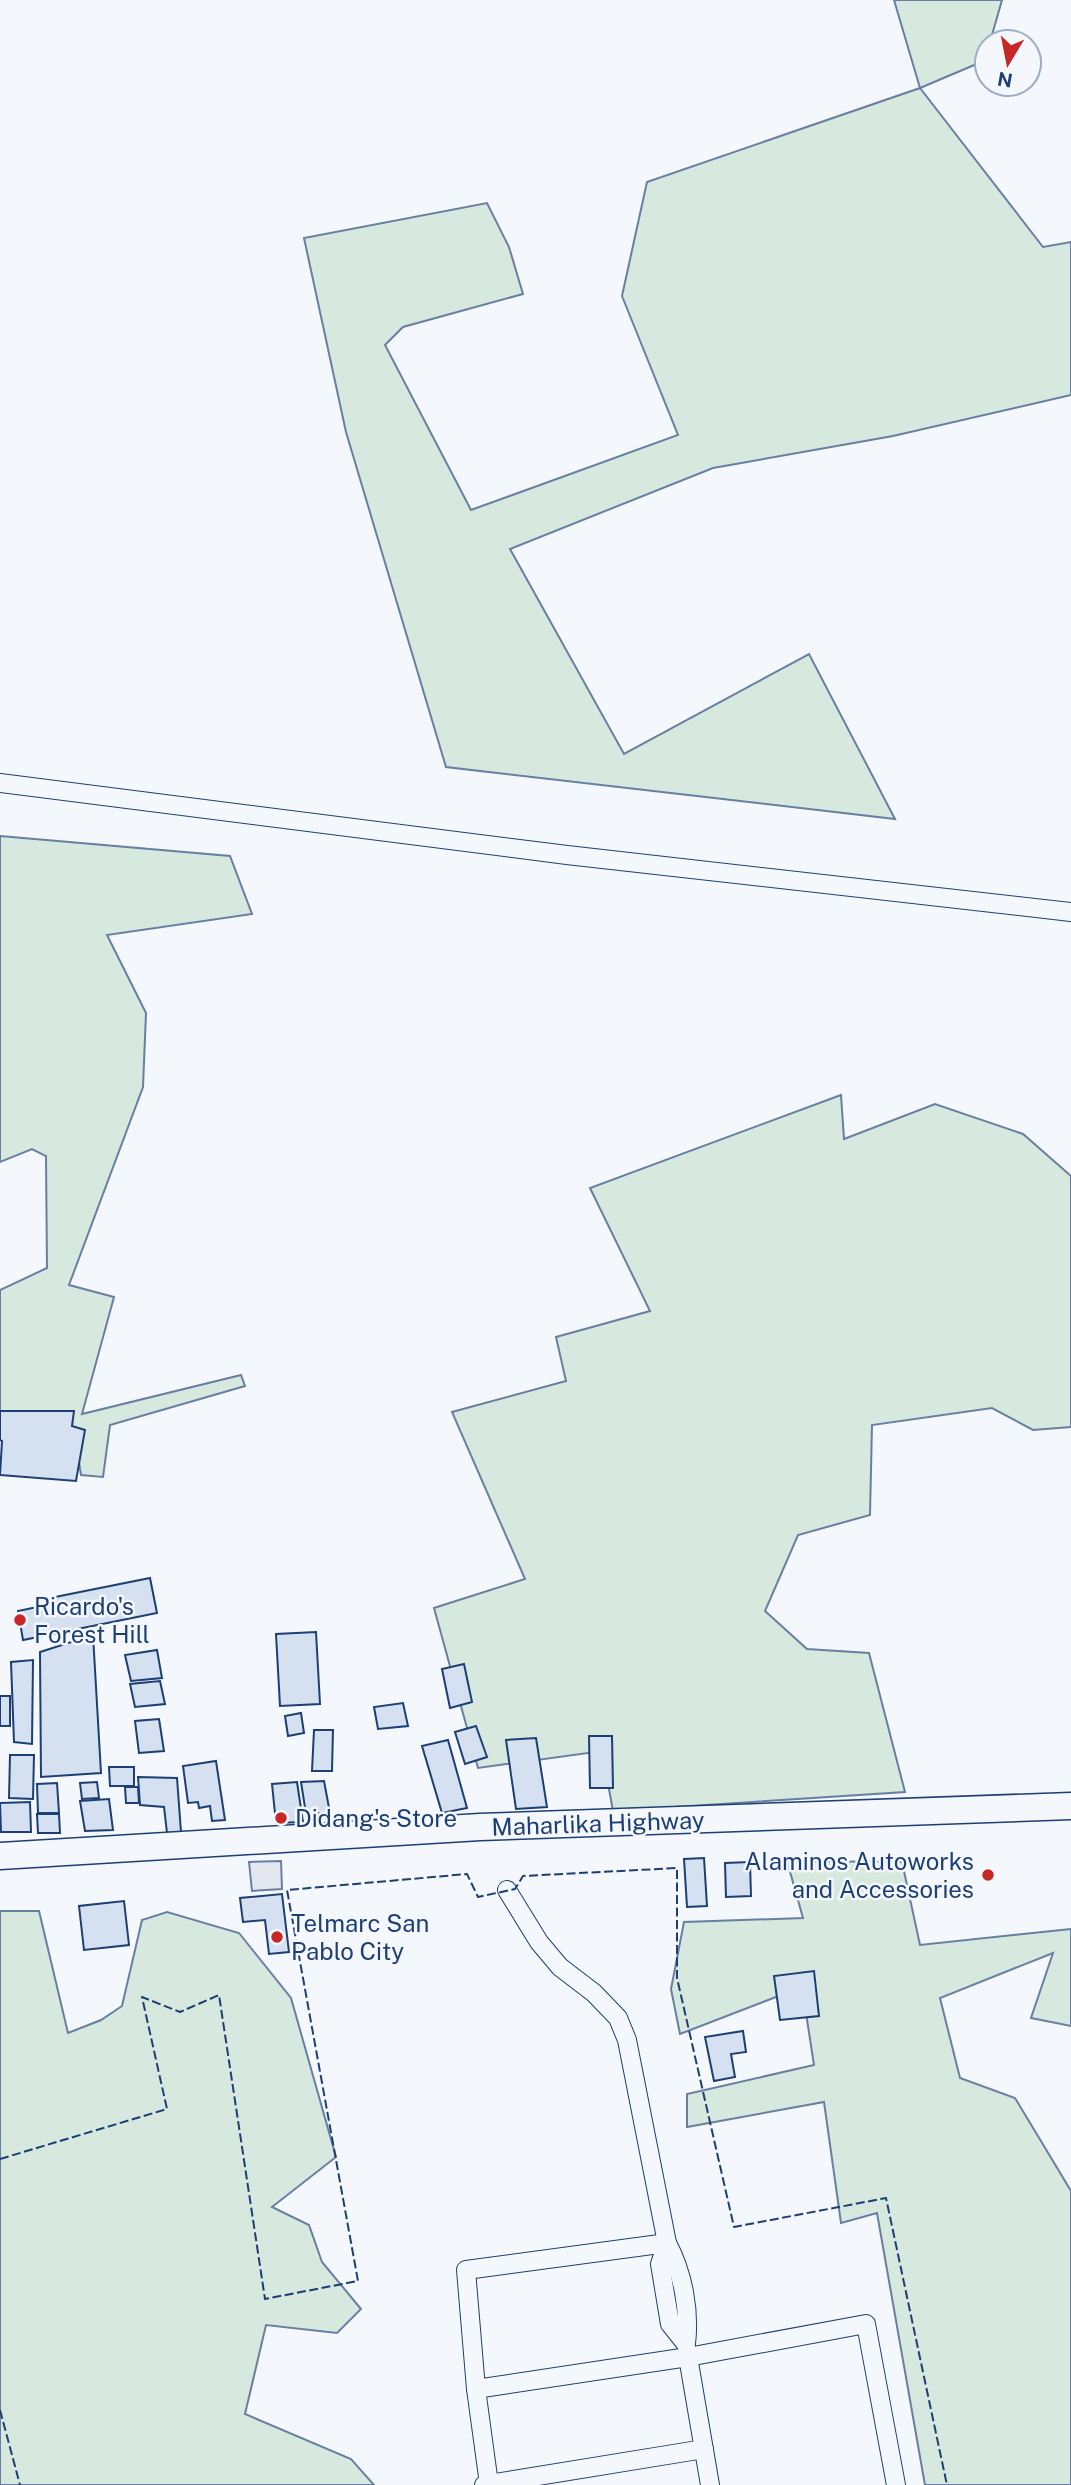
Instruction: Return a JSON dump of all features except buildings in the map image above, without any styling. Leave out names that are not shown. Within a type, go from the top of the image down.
[{"type":"main road","name":"Maharlika Highway","points":[[0,1856],[494,1827],[1071,1806]]},
{"type":"street","points":[[0,783],[554,853],[1071,912]]},
{"type":"street","points":[[507,1890],[539,1942],[560,1967],[594,1993],[618,2018],[627,2040],[667,2243],[466,2270],[486,2485],[704,2449]]},
{"type":"street","points":[[476,2389],[688,2357],[866,2324],[897,2485]]},
{"type":"street","points":[[688,2357],[710,2485]]},
{"type":"shaded area","points":[[894,0],[1002,0],[994,28],[973,28],[973,66],[920,88]]},
{"type":"shaded area","points":[[920,88],[1043,247],[1071,242],[1071,395],[893,436],[713,468],[510,549],[624,754],[809,654],[895,819],[446,767],[346,432],[304,238],[487,203],[509,247],[523,294],[403,327],[385,345],[471,510],[678,435],[622,296],[647,182]]},
{"type":"shaded area","points":[[0,836],[230,856],[252,914],[107,935],[146,1013],[143,1087],[69,1285],[114,1297],[82,1414],[241,1375],[245,1386],[110,1425],[103,1477],[81,1475],[76,1444],[0,1426],[0,1290],[47,1268],[46,1156],[32,1149],[0,1162]]},
{"type":"shaded area","points":[[841,1095],[844,1139],[935,1104],[1023,1134],[1071,1176],[1071,1427],[1033,1430],[992,1408],[872,1425],[870,1515],[798,1535],[765,1611],[807,1649],[869,1653],[905,1792],[613,1811],[602,1751],[478,1768],[434,1608],[525,1579],[452,1412],[566,1381],[556,1337],[650,1311],[590,1188]]},
{"type":"shaded area","points":[[281,1861],[282,1889],[252,1891],[249,1862]]},
{"type":"shaded area","points":[[787,1861],[902,1862],[920,1945],[1071,1929],[1071,2026],[1031,2018],[1053,1953],[940,1998],[960,2078],[1015,2098],[1071,2191],[1071,2485],[925,2485],[877,2213],[841,2223],[824,2102],[687,2127],[687,2094],[814,2065],[802,1987],[680,2034],[671,1989],[684,1922],[803,1918]]},
{"type":"shaded area","points":[[0,1911],[39,1911],[68,2033],[101,2020],[122,2006],[142,1920],[167,1912],[239,1933],[291,1998],[336,2157],[272,2207],[309,2225],[322,2262],[361,2309],[337,2333],[266,2325],[245,2414],[351,2459],[374,2485],[0,2485]]},
{"type":"fence","points":[[0,2159],[167,2109],[142,1997],[180,2012],[219,1995],[265,2299],[358,2281],[287,1890],[467,1874],[478,1897],[515,1889],[523,1876],[677,1868],[677,1978],[734,2227],[886,2198],[947,2485]]},
{"type":"fence","points":[[0,2410],[20,2485]]},
{"type":"place","name":"Ricardo's Forest Hill","points":[[20,1620]]},
{"type":"place","name":"Didang's Store","points":[[281,1818]]},
{"type":"place","name":"Alaminos Autoworks and Accessories","points":[[988,1875]]},
{"type":"place","name":"Telmarc San Pablo City","points":[[277,1937]]}]
